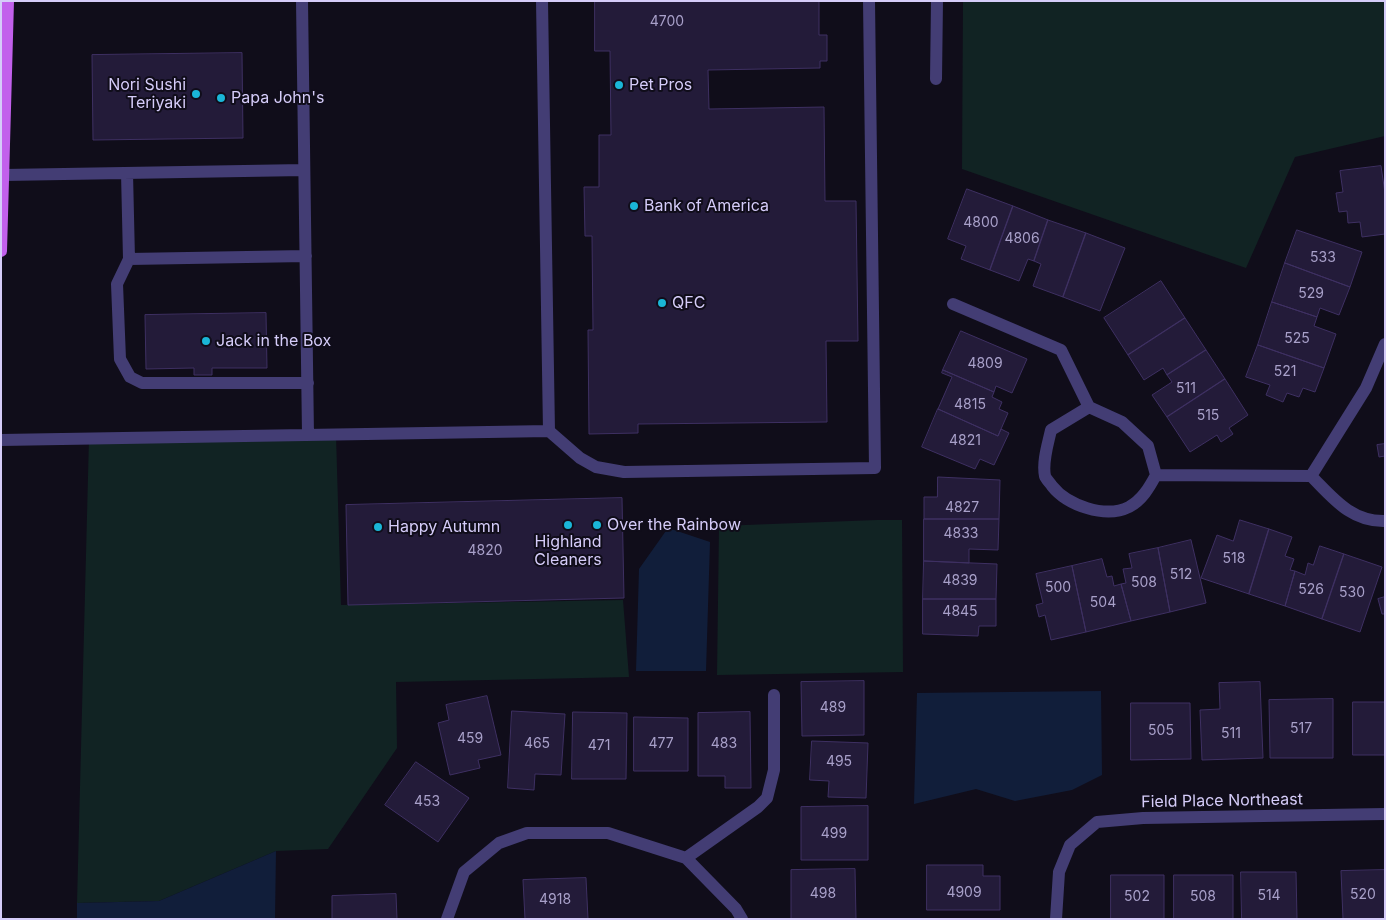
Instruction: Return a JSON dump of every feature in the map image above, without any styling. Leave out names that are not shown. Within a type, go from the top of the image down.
[{"type":"main road","points":[[1,251],[4,175],[4,69],[8,1]]},
{"type":"street","points":[[302,1],[308,435]]},
{"type":"street","points":[[542,1],[549,432]]},
{"type":"street","points":[[1,440],[549,432],[580,458],[596,467],[624,472],[875,468],[868,1]]},
{"type":"street","points":[[936,79],[937,1]]},
{"type":"street","points":[[4,175],[304,170]]},
{"type":"street","points":[[127,173],[128,258],[117,284],[120,359],[130,377],[142,383],[308,383]]},
{"type":"street","points":[[128,258],[306,256]]},
{"type":"street","points":[[953,304],[1061,350],[1089,407],[1122,422],[1148,446],[1156,475],[1145,494],[1128,508],[1108,511],[1083,508],[1059,494],[1045,477],[1046,454],[1052,430],[1089,407]]},
{"type":"street","points":[[1311,476],[1366,388],[1385,344]]},
{"type":"street","points":[[1156,475],[1311,476],[1344,510],[1375,521],[1385,521]]},
{"type":"street","points":[[686,858],[758,807],[767,798],[774,770],[774,695]]},
{"type":"street","name":"Field Place Northeast","points":[[1056,919],[1058,872],[1070,845],[1097,822],[1143,818],[1385,814]]},
{"type":"street","points":[[447,918],[464,872],[499,843],[527,833],[608,833],[686,858],[736,909],[742,919]]},
{"type":"shaded area","points":[[963,1],[1385,1],[1385,136],[1295,157],[1246,268],[962,169]]},
{"type":"shaded area","points":[[336,435],[341,605],[623,600],[629,677],[396,682],[397,748],[328,849],[276,851],[159,901],[77,903],[89,438]]},
{"type":"shaded area","points":[[902,520],[903,672],[717,675],[719,526]]},
{"type":"water","points":[[668,528],[710,542],[706,671],[636,671],[639,569]]},
{"type":"water","points":[[1101,691],[1102,775],[1072,790],[1015,801],[976,789],[914,804],[917,693]]},
{"type":"water","points":[[276,851],[275,919],[77,919],[77,903],[159,901]]},
{"type":"building","points":[[595,1],[819,1],[819,35],[827,35],[827,61],[820,61],[820,68],[708,70],[709,109],[824,107],[825,201],[856,201],[858,341],[826,341],[827,422],[638,424],[638,433],[589,434],[588,330],[593,330],[592,236],[585,236],[584,187],[599,187],[599,135],[611,135],[610,51],[595,51]]},
{"type":"building","points":[[242,53],[243,138],[93,140],[92,55]]},
{"type":"building","points":[[1381,166],[1385,193],[1385,234],[1362,237],[1360,222],[1348,223],[1347,211],[1339,212],[1336,193],[1343,192],[1340,171]]},
{"type":"building","points":[[967,189],[1013,206],[990,270],[961,259],[966,246],[948,239]]},
{"type":"building","points":[[1013,206],[1048,220],[1034,261],[1028,259],[1019,281],[990,270]]},
{"type":"building","points":[[1048,220],[1086,233],[1063,297],[1033,286],[1041,264],[1034,261]]},
{"type":"building","points":[[1297,230],[1362,252],[1350,287],[1285,263]]},
{"type":"building","points":[[1086,233],[1125,248],[1100,311],[1063,297]]},
{"type":"building","points":[[1285,263],[1350,287],[1339,315],[1320,308],[1317,317],[1272,302]]},
{"type":"building","points":[[1161,281],[1185,318],[1128,355],[1104,318]]},
{"type":"building","points":[[1272,302],[1317,317],[1314,326],[1336,334],[1324,368],[1258,345]]},
{"type":"building","name":"Jack in the Box","points":[[266,313],[267,368],[212,368],[212,375],[194,375],[194,368],[146,369],[145,315]]},
{"type":"building","points":[[1185,318],[1206,350],[1167,375],[1163,368],[1144,380],[1128,355]]},
{"type":"building","points":[[961,331],[1027,359],[1012,393],[996,386],[994,392],[943,370]]},
{"type":"building","points":[[1258,345],[1324,368],[1315,392],[1303,388],[1299,397],[1287,393],[1283,402],[1266,395],[1270,385],[1246,377]]},
{"type":"building","points":[[1206,350],[1225,379],[1167,417],[1152,395],[1172,382],[1167,375]]},
{"type":"building","points":[[943,370],[994,392],[992,397],[1002,402],[999,409],[1008,413],[998,436],[938,409],[952,377],[942,373]]},
{"type":"building","points":[[1225,379],[1248,415],[1229,428],[1233,434],[1221,442],[1217,435],[1190,452],[1167,417]]},
{"type":"building","points":[[938,409],[998,436],[1001,429],[1009,433],[994,465],[980,459],[975,469],[922,447]]},
{"type":"building","points":[[1385,444],[1385,456],[1379,457],[1377,445]]},
{"type":"building","points":[[938,477],[1000,480],[999,519],[924,519],[924,497],[937,497]]},
{"type":"building","points":[[622,498],[624,598],[348,605],[346,505]]},
{"type":"building","points":[[924,519],[999,519],[998,550],[969,549],[969,563],[924,561]]},
{"type":"building","points":[[1240,520],[1269,529],[1249,594],[1201,578],[1217,535],[1233,541]]},
{"type":"building","points":[[1269,529],[1292,537],[1285,556],[1294,559],[1290,570],[1295,571],[1285,606],[1249,594]]},
{"type":"building","points":[[1191,540],[1206,603],[1170,612],[1158,548]]},
{"type":"building","points":[[1320,546],[1344,554],[1322,619],[1285,606],[1295,571],[1305,575],[1308,563],[1313,565]]},
{"type":"building","points":[[1158,548],[1170,612],[1131,621],[1121,584],[1126,583],[1123,569],[1132,568],[1129,554]]},
{"type":"building","points":[[1344,554],[1382,567],[1360,632],[1322,619]]},
{"type":"building","points":[[1102,559],[1107,577],[1112,576],[1114,586],[1121,584],[1131,621],[1086,632],[1072,566]]},
{"type":"building","points":[[924,561],[997,564],[996,599],[923,599]]},
{"type":"building","points":[[1072,566],[1086,632],[1051,640],[1045,615],[1039,617],[1036,605],[1043,603],[1036,574]]},
{"type":"building","points":[[1385,597],[1385,614],[1382,614],[1378,599]]},
{"type":"building","points":[[923,599],[996,599],[996,626],[979,626],[978,636],[923,634]]},
{"type":"building","points":[[864,681],[864,735],[802,736],[801,682]]},
{"type":"building","points":[[1260,682],[1263,758],[1202,760],[1200,710],[1220,709],[1219,683]]},
{"type":"building","points":[[487,696],[501,755],[478,760],[480,768],[450,775],[438,723],[449,720],[446,705]]},
{"type":"building","points":[[1333,699],[1333,758],[1270,758],[1269,700]]},
{"type":"building","points":[[1353,702],[1385,702],[1385,755],[1353,755]]},
{"type":"building","points":[[1131,703],[1190,703],[1191,759],[1131,760]]},
{"type":"building","points":[[512,711],[565,714],[561,775],[535,774],[534,790],[508,788]]},
{"type":"building","points":[[573,712],[627,713],[626,779],[572,779]]},
{"type":"building","points":[[750,712],[751,788],[725,788],[725,776],[698,776],[698,713]]},
{"type":"building","points":[[634,717],[688,718],[688,771],[634,771]]},
{"type":"building","points":[[812,741],[868,743],[866,798],[828,797],[829,781],[810,780]]},
{"type":"building","points":[[416,762],[469,798],[438,842],[385,805]]},
{"type":"building","points":[[868,806],[868,860],[801,860],[801,807]]},
{"type":"building","points":[[927,865],[983,865],[983,876],[1000,876],[1000,910],[927,910]]},
{"type":"building","points":[[855,869],[856,919],[791,919],[791,870]]},
{"type":"building","points":[[1385,870],[1385,919],[1343,919],[1341,871]]},
{"type":"building","points":[[1241,872],[1296,872],[1297,919],[1242,919]]},
{"type":"building","points":[[1111,875],[1164,875],[1164,919],[1111,919]]},
{"type":"building","points":[[1174,875],[1233,875],[1233,919],[1174,919]]},
{"type":"building","points":[[586,878],[588,919],[525,919],[523,880]]},
{"type":"building","points":[[396,894],[397,919],[332,919],[332,896]]},
{"type":"place","name":"Pet Pros","points":[[619,85]]},
{"type":"place","name":"Nori Sushi Teriyaki","points":[[196,94]]},
{"type":"place","name":"Papa John's","points":[[221,98]]},
{"type":"place","name":"Bank of America","points":[[634,206]]},
{"type":"place","name":"QFC","points":[[662,303]]},
{"type":"place","name":"Jack in the Box","points":[[206,341]]},
{"type":"place","name":"Highland Cleaners","points":[[568,525]]},
{"type":"place","name":"Over the Rainbow","points":[[597,525]]},
{"type":"place","name":"Happy Autumn","points":[[378,527]]}]
